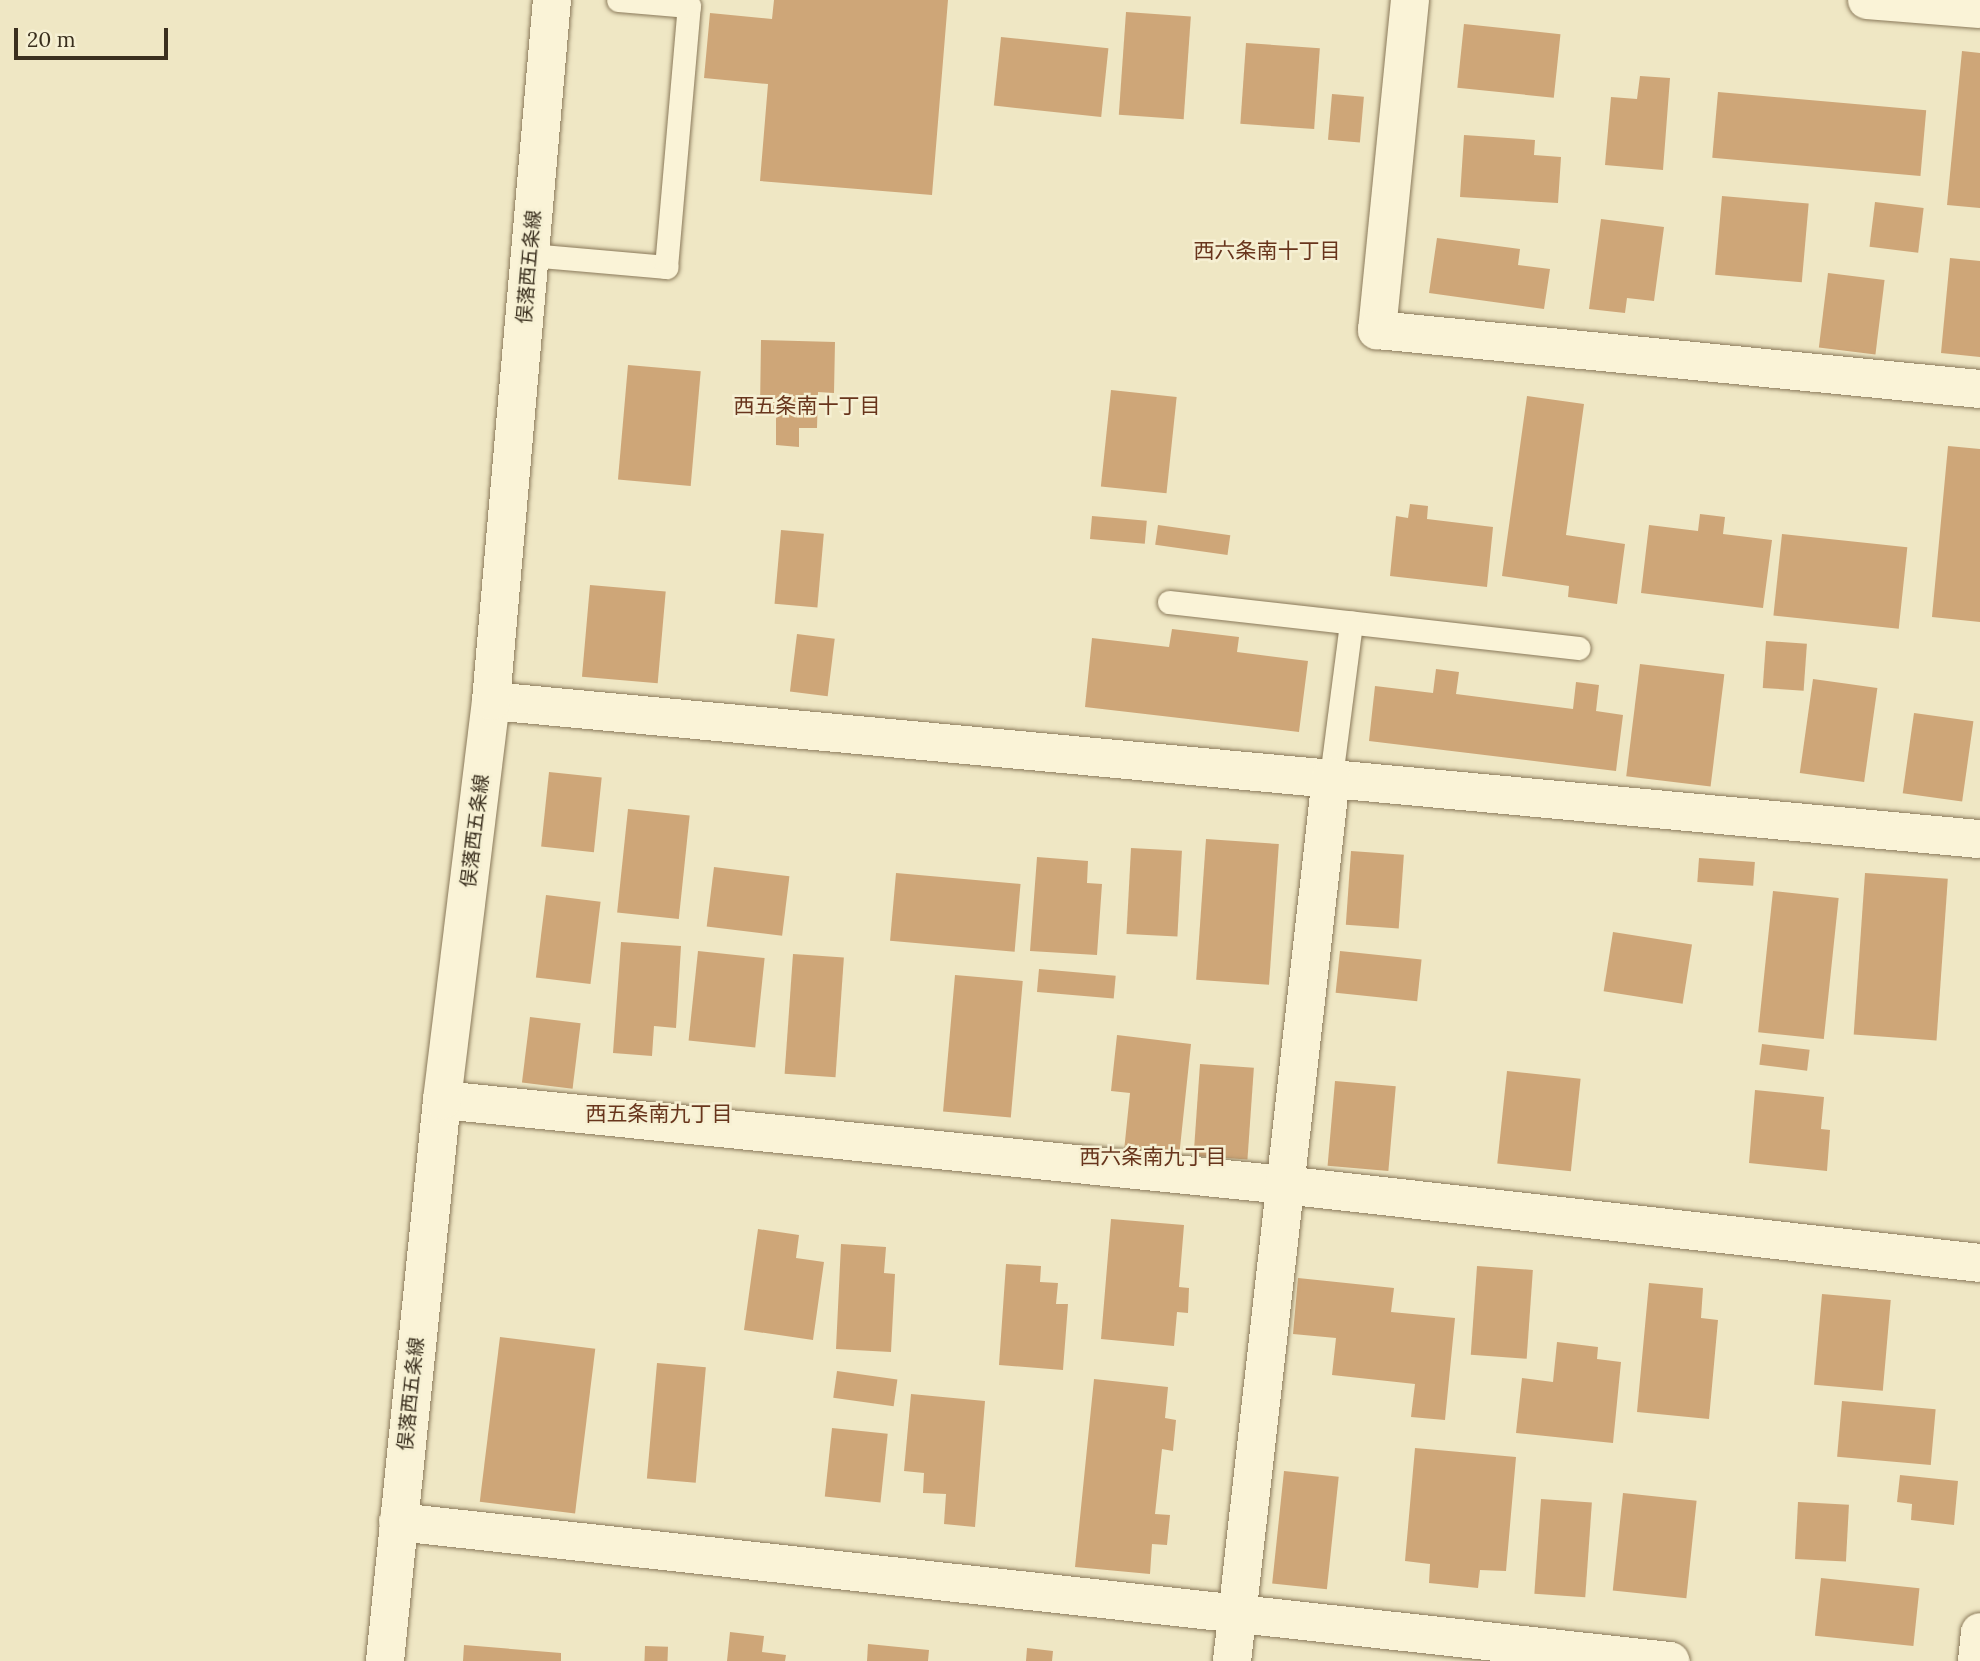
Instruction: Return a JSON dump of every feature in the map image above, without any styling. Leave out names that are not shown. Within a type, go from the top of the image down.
[{"type":"street","name":"俣落西五条線","points":[[385,1661],[442,1100],[491,701],[552,0]]},
{"type":"street","points":[[1410,0],[1377,330],[1980,389]]},
{"type":"street","points":[[1867,0],[1980,9]]},
{"type":"street","points":[[491,701],[1980,839]]},
{"type":"street","points":[[1232,1661],[1331,777]]},
{"type":"street","points":[[442,1100],[1284,1185],[1980,1262]]},
{"type":"street","points":[[398,1522],[1670,1661]]},
{"type":"street","points":[[1977,1661],[1980,1632]]},
{"type":"lane","points":[[530,255],[666,267],[689,6],[618,0]]},
{"type":"lane","points":[[1169,602],[1578,648]]},
{"type":"lane","points":[[1331,777],[1351,622]]},
{"type":"building","points":[[774,0],[948,0],[932,195],[760,181],[768,84],[704,78],[710,13],[772,19]]},
{"type":"building","points":[[1126,12],[1191,17],[1184,119],[1119,115]]},
{"type":"building","points":[[1464,24],[1560,34],[1554,98],[1457,88]]},
{"type":"building","points":[[1001,37],[1108,48],[1101,117],[994,106]]},
{"type":"building","points":[[1246,43],[1320,48],[1314,129],[1240,124]]},
{"type":"building","points":[[1962,51],[1980,53],[1980,208],[1947,205]]},
{"type":"building","points":[[1640,76],[1670,78],[1663,170],[1605,165],[1611,97],[1637,99]]},
{"type":"building","points":[[1718,92],[1926,110],[1920,176],[1712,158]]},
{"type":"building","points":[[1332,94],[1364,97],[1360,143],[1328,140]]},
{"type":"building","points":[[1464,135],[1535,140],[1534,155],[1561,157],[1558,203],[1460,197]]},
{"type":"building","points":[[1722,196],[1809,204],[1802,282],[1715,275]]},
{"type":"building","points":[[1875,202],[1924,208],[1918,253],[1870,247]]},
{"type":"building","points":[[1601,219],[1664,227],[1654,301],[1627,298],[1625,313],[1589,309]]},
{"type":"building","points":[[1437,238],[1520,249],[1518,265],[1550,269],[1544,309],[1429,293]]},
{"type":"building","points":[[1950,258],[1980,261],[1980,357],[1941,353]]},
{"type":"building","points":[[1828,273],[1885,280],[1875,354],[1819,347]]},
{"type":"building","points":[[761,340],[835,342],[834,393],[818,392],[817,428],[799,428],[799,447],[776,445],[776,409],[760,408]]},
{"type":"building","points":[[628,365],[701,371],[691,486],[618,480]]},
{"type":"building","points":[[1111,390],[1177,397],[1166,493],[1101,486]]},
{"type":"building","points":[[1527,396],[1584,404],[1566,535],[1625,544],[1617,604],[1568,597],[1569,586],[1502,576]]},
{"type":"building","points":[[1948,446],[1980,449],[1980,622],[1932,617]]},
{"type":"building","points":[[1410,504],[1428,506],[1427,519],[1493,527],[1487,587],[1390,576],[1396,516],[1408,518]]},
{"type":"building","points":[[1700,514],[1725,517],[1723,534],[1772,540],[1763,608],[1641,593],[1649,525],[1698,531]]},
{"type":"building","points":[[1092,516],[1147,521],[1145,544],[1090,539]]},
{"type":"building","points":[[1158,525],[1230,535],[1228,555],[1155,545]]},
{"type":"building","points":[[781,530],[824,534],[817,607],[775,604]]},
{"type":"building","points":[[1782,534],[1907,547],[1899,629],[1773,616]]},
{"type":"building","points":[[590,585],[666,592],[658,683],[582,677]]},
{"type":"building","points":[[1172,629],[1239,637],[1237,652],[1308,661],[1299,732],[1085,707],[1092,638],[1169,647]]},
{"type":"building","points":[[797,634],[835,639],[828,696],[790,692]]},
{"type":"building","points":[[1766,641],[1807,644],[1804,691],[1763,688]]},
{"type":"building","points":[[1640,664],[1724,674],[1711,787],[1626,776]]},
{"type":"building","points":[[1436,669],[1459,672],[1456,694],[1573,709],[1576,682],[1599,685],[1596,711],[1623,715],[1616,771],[1369,741],[1375,686],[1433,693]]},
{"type":"building","points":[[1813,679],[1877,688],[1864,782],[1800,773]]},
{"type":"building","points":[[1914,713],[1973,721],[1962,802],[1903,793]]},
{"type":"building","points":[[549,772],[602,778],[594,852],[541,847]]},
{"type":"building","points":[[628,809],[690,815],[679,919],[617,912]]},
{"type":"building","points":[[1206,839],[1279,844],[1269,985],[1196,980]]},
{"type":"building","points":[[1131,848],[1182,851],[1177,937],[1126,934]]},
{"type":"building","points":[[1351,851],[1404,855],[1399,929],[1346,925]]},
{"type":"building","points":[[1037,857],[1088,861],[1087,883],[1102,884],[1097,955],[1030,951]]},
{"type":"building","points":[[1699,858],[1755,862],[1753,886],[1697,882]]},
{"type":"building","points":[[714,867],[789,876],[782,936],[707,927]]},
{"type":"building","points":[[896,873],[1021,884],[1015,952],[890,941]]},
{"type":"building","points":[[1865,873],[1948,879],[1936,1040],[1854,1035]]},
{"type":"building","points":[[1773,891],[1839,898],[1824,1039],[1758,1032]]},
{"type":"building","points":[[546,895],[601,902],[590,984],[536,977]]},
{"type":"building","points":[[1613,932],[1692,945],[1683,1004],[1604,991]]},
{"type":"building","points":[[621,942],[681,946],[676,1028],[654,1026],[652,1056],[613,1053]]},
{"type":"building","points":[[698,951],[765,958],[755,1048],[689,1041]]},
{"type":"building","points":[[1340,951],[1422,960],[1417,1001],[1336,993]]},
{"type":"building","points":[[793,954],[844,958],[836,1077],[785,1074]]},
{"type":"building","points":[[1039,969],[1116,976],[1114,999],[1037,992]]},
{"type":"building","points":[[955,975],[1023,981],[1011,1117],[943,1111]]},
{"type":"building","points":[[530,1017],[581,1023],[573,1089],[522,1083]]},
{"type":"building","points":[[1117,1035],[1191,1044],[1179,1157],[1124,1151],[1130,1093],[1111,1091]]},
{"type":"building","points":[[1762,1044],[1810,1050],[1807,1071],[1759,1065]]},
{"type":"building","points":[[1200,1064],[1254,1068],[1247,1160],[1194,1156]]},
{"type":"building","points":[[1507,1071],[1581,1079],[1571,1171],[1497,1163]]},
{"type":"building","points":[[1335,1081],[1396,1086],[1388,1171],[1328,1166]]},
{"type":"building","points":[[1755,1090],[1824,1097],[1821,1129],[1830,1130],[1827,1171],[1749,1163]]},
{"type":"building","points":[[1111,1219],[1184,1225],[1179,1287],[1189,1288],[1188,1313],[1177,1312],[1174,1346],[1101,1339]]},
{"type":"building","points":[[758,1229],[799,1235],[796,1258],[824,1262],[813,1340],[744,1330]]},
{"type":"building","points":[[841,1244],[886,1247],[884,1273],[895,1274],[891,1352],[836,1349]]},
{"type":"building","points":[[1006,1264],[1041,1266],[1040,1282],[1058,1283],[1056,1304],[1068,1304],[1063,1370],[999,1365]]},
{"type":"building","points":[[1477,1266],[1533,1270],[1527,1359],[1471,1355]]},
{"type":"building","points":[[1298,1278],[1394,1288],[1391,1312],[1455,1318],[1445,1420],[1411,1417],[1415,1384],[1332,1375],[1336,1338],[1293,1334]]},
{"type":"building","points":[[1649,1283],[1703,1288],[1701,1318],[1718,1320],[1709,1419],[1637,1412]]},
{"type":"building","points":[[1822,1294],[1891,1300],[1883,1391],[1814,1385]]},
{"type":"building","points":[[500,1337],[595,1349],[575,1513],[480,1502]]},
{"type":"building","points":[[1557,1342],[1598,1347],[1597,1359],[1621,1362],[1613,1443],[1516,1433],[1522,1378],[1553,1382]]},
{"type":"building","points":[[657,1363],[706,1367],[696,1483],[647,1479]]},
{"type":"building","points":[[837,1371],[897,1379],[894,1406],[833,1398]]},
{"type":"building","points":[[1094,1379],[1168,1387],[1165,1418],[1176,1420],[1173,1451],[1162,1449],[1155,1514],[1170,1515],[1167,1545],[1152,1544],[1150,1574],[1075,1567]]},
{"type":"building","points":[[911,1394],[985,1401],[975,1527],[944,1524],[946,1494],[923,1493],[924,1473],[904,1471]]},
{"type":"building","points":[[1842,1401],[1936,1409],[1931,1465],[1837,1457]]},
{"type":"building","points":[[832,1428],[888,1434],[880,1502],[825,1497]]},
{"type":"building","points":[[1415,1448],[1516,1457],[1506,1571],[1480,1570],[1478,1588],[1429,1583],[1430,1564],[1405,1561]]},
{"type":"building","points":[[1284,1471],[1339,1477],[1327,1589],[1272,1583]]},
{"type":"building","points":[[1900,1475],[1958,1481],[1954,1525],[1911,1520],[1912,1504],[1897,1502]]},
{"type":"building","points":[[1623,1493],[1697,1501],[1686,1598],[1613,1590]]},
{"type":"building","points":[[1541,1499],[1592,1503],[1585,1597],[1534,1594]]},
{"type":"building","points":[[1798,1502],[1849,1505],[1846,1562],[1795,1559]]},
{"type":"building","points":[[1821,1578],[1919,1588],[1913,1646],[1815,1636]]},
{"type":"building","points":[[730,1632],[764,1636],[762,1652],[786,1655],[785,1661],[727,1661]]},
{"type":"building","points":[[868,1644],[929,1650],[928,1661],[867,1661]]},
{"type":"building","points":[[464,1645],[561,1653],[561,1661],[463,1661]]},
{"type":"building","points":[[645,1646],[668,1647],[667,1661],[644,1661]]},
{"type":"building","points":[[1027,1648],[1053,1651],[1052,1661],[1026,1661]]},
{"type":"district","name":"西六条南十丁目","points":[[1267,251]]},
{"type":"district","name":"西五条南十丁目","points":[[807,406]]},
{"type":"district","name":"西五条南九丁目","points":[[659,1114]]},
{"type":"district","name":"西六条南九丁目","points":[[1153,1157]]}]
